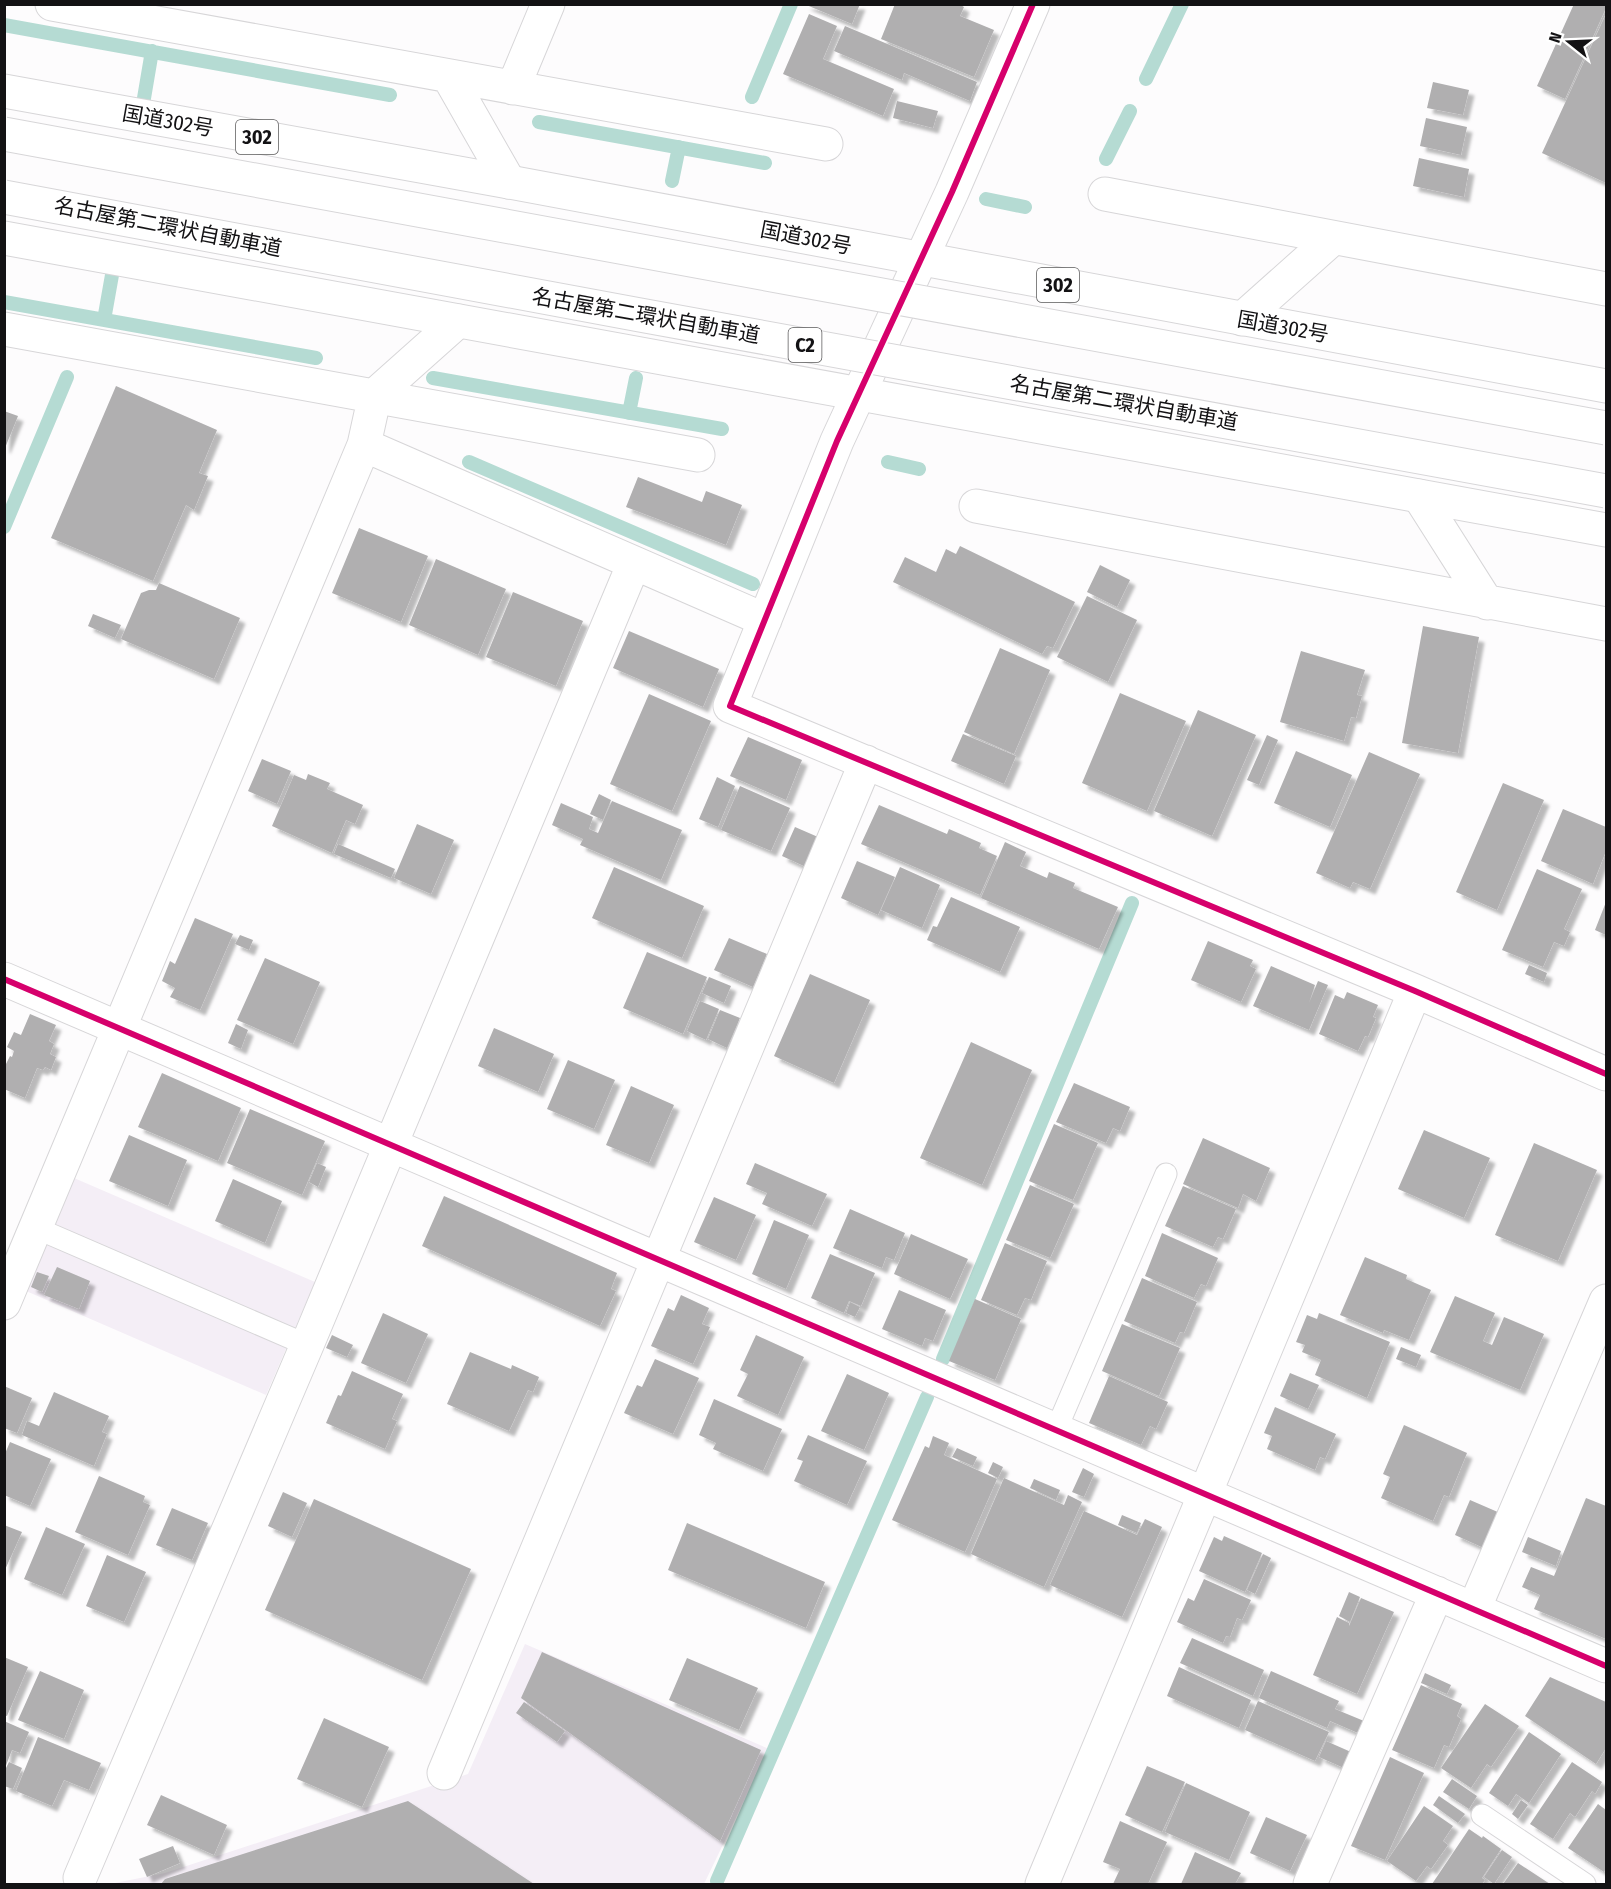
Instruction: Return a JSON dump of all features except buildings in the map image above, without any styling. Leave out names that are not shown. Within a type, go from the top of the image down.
[{"type":"main road","points":[[52,4],[826,144]]},
{"type":"main road","points":[[513,88],[548,4]]},
{"type":"main road","points":[[1033,4],[952,192],[837,441],[730,706],[1415,991],[1606,1074]]},
{"type":"main road","points":[[449,77],[509,182]]},
{"type":"main road","name":"国道302号","points":[[4,91],[509,182],[1606,386]]},
{"type":"main road","points":[[4,134],[1606,428]]},
{"type":"main road","points":[[1105,194],[1606,289]]},
{"type":"main road","name":"名古屋第二環状自動車道","points":[[4,197],[1606,490]]},
{"type":"main road","points":[[4,238],[1606,530]]},
{"type":"main road","points":[[1242,319],[1334,238]]},
{"type":"main road","points":[[4,1303],[364,445],[375,395],[458,321]]},
{"type":"main road","points":[[4,329],[698,455]]},
{"type":"main road","points":[[1511,410],[1606,419]]},
{"type":"main road","points":[[1266,428],[1496,489],[1606,513]]},
{"type":"main road","points":[[364,445],[765,620]]},
{"type":"main road","points":[[1419,496],[1487,603]]},
{"type":"main road","points":[[976,506],[1606,624]]},
{"type":"main road","points":[[80,1878],[307,1345],[389,1144],[634,563]]},
{"type":"main road","points":[[444,1773],[866,762]]},
{"type":"main road","points":[[4,979],[1606,1666]]},
{"type":"main road","points":[[1042,1884],[1415,991]]},
{"type":"main road","points":[[1474,1609],[1606,1302]]},
{"type":"main road","points":[[1310,1884],[1437,1593]]},
{"type":"lane","points":[[1056,1430],[1166,1174]]},
{"type":"lane","points":[[36,1228],[307,1345]]},
{"type":"lane","points":[[1482,1815],[1585,1884]]},
{"type":"shaded area","points":[[74,1178],[315,1282],[266,1395],[26,1291]]},
{"type":"shaded area","points":[[525,1644],[769,1749],[704,1884],[110,1884],[165,1873],[468,1774]]},
{"type":"waterway","points":[[752,97],[791,4]]},
{"type":"waterway","points":[[1146,79],[1182,4]]},
{"type":"waterway","points":[[4,25],[390,95]]},
{"type":"waterway","points":[[142,110],[152,51]]},
{"type":"waterway","points":[[1106,159],[1130,111]]},
{"type":"waterway","points":[[539,122],[765,163]]},
{"type":"waterway","points":[[672,181],[679,147]]},
{"type":"waterway","points":[[986,199],[1025,207]]},
{"type":"waterway","points":[[104,320],[112,275]]},
{"type":"waterway","points":[[4,302],[316,358]]},
{"type":"waterway","points":[[4,527],[67,377]]},
{"type":"waterway","points":[[433,378],[722,429]]},
{"type":"waterway","points":[[629,413],[636,378]]},
{"type":"waterway","points":[[469,462],[753,584]]},
{"type":"waterway","points":[[888,462],[919,469]]},
{"type":"waterway","points":[[943,1359],[1132,903]]},
{"type":"waterway","points":[[717,1881],[927,1397]]},
{"type":"cycle path","points":[[1033,4],[952,192],[837,441],[730,706],[1415,991],[1606,1074]]},
{"type":"cycle path","points":[[4,979],[1606,1666]]}]
